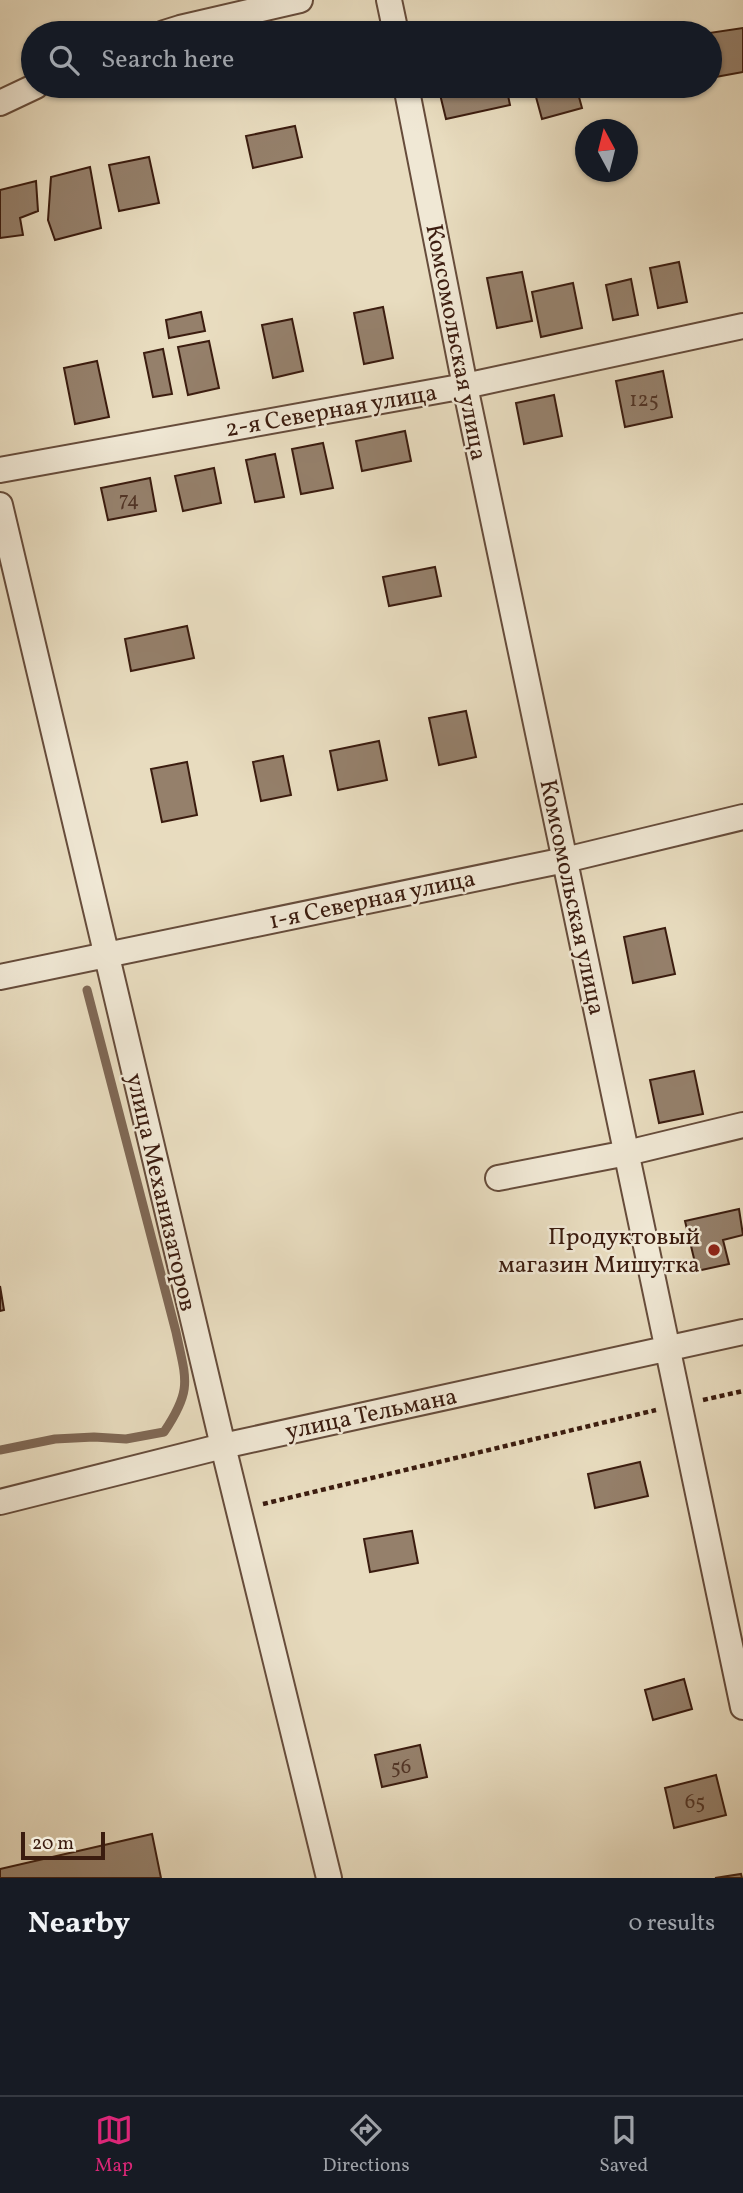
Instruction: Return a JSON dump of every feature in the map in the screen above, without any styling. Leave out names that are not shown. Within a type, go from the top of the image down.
[{"type":"street","points":[[207,21],[300,0]]},
{"type":"street","points":[[389,0],[393,21]]},
{"type":"street","points":[[0,103],[21,93]]},
{"type":"street","name":"Комсомольская улица","points":[[408,98],[465,386],[743,1707]]},
{"type":"street","name":"2-я Северная улица","points":[[0,470],[465,386],[743,326]]},
{"type":"street","name":"улица Механизаторов","points":[[0,505],[223,1446],[329,1878]]},
{"type":"street","name":"1-я Северная улица","points":[[0,977],[565,860],[743,817]]},
{"type":"street","points":[[498,1178],[627,1153],[743,1125]]},
{"type":"street","name":"улица Тельмана","points":[[0,1502],[223,1446],[743,1332]]},
{"type":"path","points":[[239,1510],[743,1391]]},
{"type":"building","points":[[743,28],[743,72],[722,76],[722,31]]},
{"type":"building","points":[[441,98],[509,98],[510,105],[446,119]]},
{"type":"building","points":[[536,98],[579,98],[582,108],[542,119]]},
{"type":"building","points":[[295,126],[302,157],[253,168],[246,136]]},
{"type":"building","points":[[149,157],[159,203],[119,211],[109,165]]},
{"type":"building","points":[[90,167],[101,228],[55,240],[48,220],[51,177]]},
{"type":"building","points":[[36,181],[38,211],[20,218],[23,235],[0,238],[0,190]]},
{"type":"building","points":[[679,262],[687,302],[658,308],[650,268]]},
{"type":"building","points":[[522,272],[532,321],[497,328],[487,278]]},
{"type":"building","points":[[631,279],[638,315],[613,320],[606,285]]},
{"type":"building","points":[[573,283],[582,328],[541,337],[532,292]]},
{"type":"building","points":[[383,307],[393,358],[364,364],[354,313]]},
{"type":"building","points":[[201,312],[205,331],[169,338],[166,320]]},
{"type":"building","points":[[292,319],[303,371],[273,378],[262,325]]},
{"type":"building","points":[[209,341],[219,388],[188,395],[178,347]]},
{"type":"building","points":[[163,349],[172,394],[153,397],[144,353]]},
{"type":"building","points":[[97,361],[109,417],[75,424],[64,368]]},
{"type":"building","points":[[663,371],[672,417],[625,427],[616,381]]},
{"type":"building","points":[[554,395],[562,436],[524,444],[516,403]]},
{"type":"building","points":[[405,431],[411,461],[362,471],[356,441]]},
{"type":"building","points":[[323,443],[333,488],[301,494],[292,449]]},
{"type":"building","points":[[275,454],[284,497],[255,502],[246,460]]},
{"type":"building","points":[[214,468],[221,503],[183,511],[175,476]]},
{"type":"building","points":[[150,478],[156,511],[108,520],[101,488]]},
{"type":"building","points":[[435,567],[441,596],[389,606],[383,577]]},
{"type":"building","points":[[187,626],[194,658],[131,671],[125,639]]},
{"type":"building","points":[[466,711],[476,757],[439,765],[429,718]]},
{"type":"building","points":[[379,741],[387,780],[338,790],[330,751]]},
{"type":"building","points":[[283,756],[291,795],[261,801],[253,762]]},
{"type":"building","points":[[187,762],[197,815],[162,822],[151,769]]},
{"type":"building","points":[[665,928],[675,974],[633,983],[624,937]]},
{"type":"building","points":[[694,1071],[703,1114],[659,1123],[650,1080]]},
{"type":"building","points":[[739,1209],[743,1235],[723,1240],[729,1264],[697,1271],[685,1221]]},
{"type":"building","points":[[0,1286],[4,1310],[0,1311]]},
{"type":"building","points":[[640,1462],[648,1496],[595,1508],[588,1474]]},
{"type":"building","points":[[412,1531],[418,1563],[370,1572],[364,1539]]},
{"type":"building","points":[[684,1679],[692,1709],[653,1720],[645,1690]]},
{"type":"building","points":[[420,1745],[427,1777],[382,1787],[375,1755]]},
{"type":"building","points":[[716,1775],[726,1815],[674,1828],[665,1788]]},
{"type":"building","points":[[152,1834],[161,1878],[0,1878],[0,1869]]},
{"type":"building","points":[[741,1874],[742,1878],[715,1878]]},
{"type":"waterway","points":[[0,1450],[55,1439],[126,1439],[164,1432],[180,1405],[185,1384],[176,1332],[87,990]]},
{"type":"place","name":"Продуктовый магазин Мишутка","points":[[714,1250]]}]
